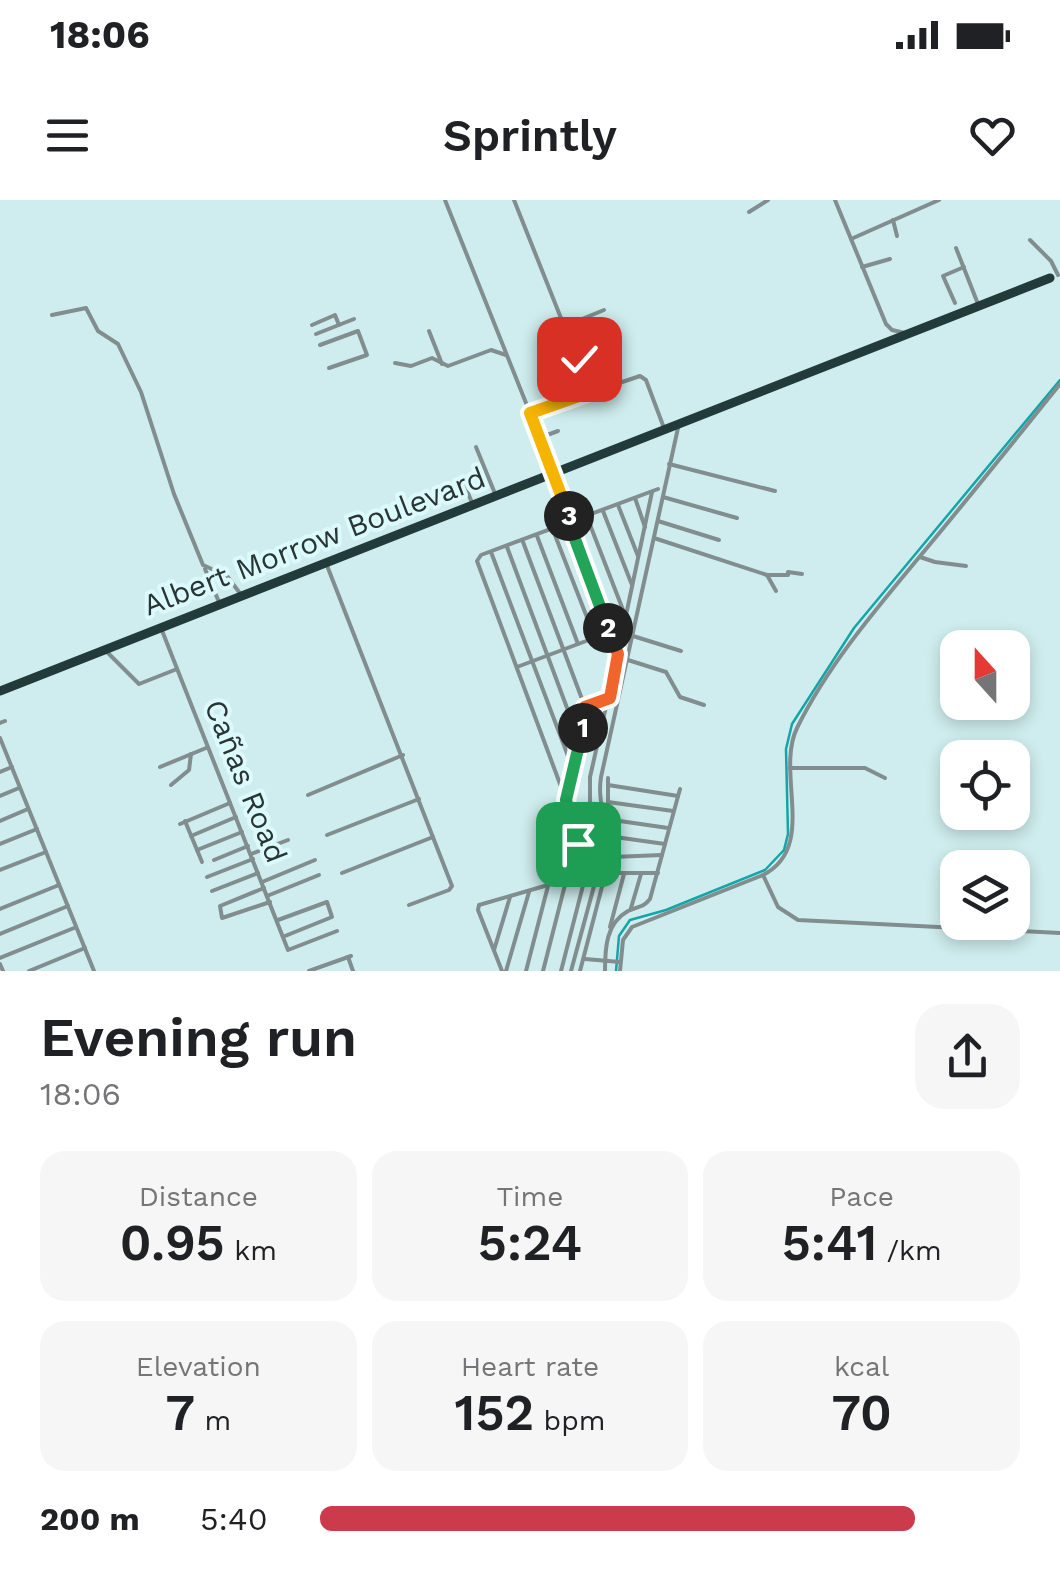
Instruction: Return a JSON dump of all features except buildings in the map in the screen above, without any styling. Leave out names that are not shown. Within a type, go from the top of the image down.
[{"type":"highway","name":"Albert Morrow Boulevard","points":[[0,691],[646,438],[890,335],[910,332],[1056,271]]},
{"type":"highway","name":"Albert Morrow Boulevard","points":[[664,430],[874,352],[1056,271]]},
{"type":"street","points":[[445,200],[540,438],[550,475],[618,654]]},
{"type":"street","points":[[514,200],[590,392]]},
{"type":"street","points":[[749,212],[768,200]]},
{"type":"street","points":[[835,200],[890,335]]},
{"type":"street","points":[[851,238],[939,200]]},
{"type":"street","points":[[893,220],[896,236]]},
{"type":"street","points":[[1030,240],[1056,271]]},
{"type":"street","points":[[956,248],[978,304]]},
{"type":"street","points":[[862,267],[890,259]]},
{"type":"street","points":[[955,303],[942,276],[964,266]]},
{"type":"street","points":[[52,316],[86,308],[98,331],[118,344],[141,392],[174,494],[221,604]]},
{"type":"street","points":[[565,326],[604,310]]},
{"type":"street","points":[[312,325],[334,315],[339,325]]},
{"type":"street","points":[[316,334],[354,319]]},
{"type":"street","points":[[320,345],[358,331],[363,343],[367,355],[329,368]]},
{"type":"street","points":[[429,332],[442,364]]},
{"type":"street","points":[[579,359],[619,342]]},
{"type":"street","points":[[394,363],[411,366],[432,358],[448,366],[491,350],[506,355]]},
{"type":"street","points":[[559,351],[577,396]]},
{"type":"street","points":[[530,413],[635,376],[643,377],[673,444]]},
{"type":"street","points":[[620,971],[617,962],[632,927],[763,874],[780,862],[791,842],[790,768],[796,731],[810,706],[844,653],[1060,384]]},
{"type":"street","points":[[548,387],[555,404]]},
{"type":"street","points":[[571,971],[606,842],[606,823],[598,792],[678,428]]},
{"type":"street","points":[[540,438],[558,431]]},
{"type":"street","points":[[476,447],[496,496]]},
{"type":"street","points":[[669,464],[774,491]]},
{"type":"street","points":[[465,486],[474,506]]},
{"type":"street","points":[[561,971],[597,835],[590,777],[655,490],[479,556],[478,564],[566,800],[586,873]]},
{"type":"street","points":[[634,498],[645,527]]},
{"type":"street","points":[[662,498],[738,518]]},
{"type":"street","points":[[618,505],[639,558]]},
{"type":"street","points":[[603,510],[634,588]]},
{"type":"street","points":[[586,517],[626,618]]},
{"type":"street","points":[[658,520],[719,540]]},
{"type":"street","points":[[553,530],[595,638]]},
{"type":"street","points":[[537,536],[578,644]]},
{"type":"street","points":[[654,538],[766,574],[802,574]]},
{"type":"street","points":[[633,542],[643,541]]},
{"type":"street","points":[[524,542],[585,707],[566,800]]},
{"type":"street","points":[[508,547],[580,742]]},
{"type":"street","points":[[491,552],[574,772]]},
{"type":"street","points":[[920,557],[966,566]]},
{"type":"street","points":[[326,563],[451,888],[409,905]]},
{"type":"street","points":[[203,565],[227,576],[242,596]]},
{"type":"street","points":[[766,574],[776,591]]},
{"type":"street","points":[[620,603],[630,600]]},
{"type":"street","name":"Cañas Road","points":[[161,628],[290,951],[337,931]]},
{"type":"street","points":[[517,668],[623,631]]},
{"type":"street","points":[[633,636],[681,651]]},
{"type":"street","points":[[105,650],[138,684],[177,669]]},
{"type":"street","points":[[628,660],[666,672],[680,697],[704,705]]},
{"type":"street","points":[[585,707],[610,698]]},
{"type":"street","points":[[0,738],[93,971]]},
{"type":"street","points":[[160,767],[208,746]]},
{"type":"street","points":[[172,785],[189,770],[192,754]]},
{"type":"street","points":[[308,795],[402,756]]},
{"type":"street","points":[[0,772],[12,767]]},
{"type":"street","points":[[790,768],[865,768],[885,778]]},
{"type":"street","points":[[580,971],[616,837],[608,802],[608,778]]},
{"type":"street","points":[[608,786],[678,796]]},
{"type":"street","points":[[0,796],[20,788]]},
{"type":"street","points":[[610,928],[630,910],[646,904],[680,789]]},
{"type":"street","points":[[327,834],[419,799]]},
{"type":"street","points":[[608,802],[674,812]]},
{"type":"street","points":[[202,862],[182,823],[230,803]]},
{"type":"street","points":[[0,820],[29,809]]},
{"type":"street","points":[[191,836],[236,817]]},
{"type":"street","points":[[613,820],[669,828]]},
{"type":"street","points":[[0,844],[37,829]]},
{"type":"street","points":[[197,850],[242,832]]},
{"type":"street","points":[[616,837],[665,844]]},
{"type":"street","points":[[342,873],[433,838]]},
{"type":"street","points":[[207,877],[288,840]]},
{"type":"street","points":[[214,860],[248,846]]},
{"type":"street","points":[[0,870],[46,852]]},
{"type":"street","points":[[612,857],[662,855]]},
{"type":"street","points":[[262,882],[315,860]]},
{"type":"street","points":[[212,891],[258,873]]},
{"type":"street","points":[[504,971],[478,908],[481,904],[586,873]]},
{"type":"street","points":[[607,873],[658,873]]},
{"type":"street","points":[[605,971],[610,928],[624,874]]},
{"type":"street","points":[[630,910],[641,874]]},
{"type":"street","points":[[763,874],[778,907],[798,920],[1060,933]]},
{"type":"street","points":[[264,888],[220,906],[222,918],[320,875]]},
{"type":"street","points":[[544,971],[566,881]]},
{"type":"street","points":[[0,909],[59,885]]},
{"type":"street","points":[[526,971],[548,886]]},
{"type":"street","points":[[504,971],[528,892]]},
{"type":"street","points":[[494,952],[510,897]]},
{"type":"street","points":[[278,920],[326,901],[332,914],[283,936]]},
{"type":"street","points":[[0,934],[68,906]]},
{"type":"street","points":[[613,914],[620,918]]},
{"type":"street","points":[[3,971],[0,961],[76,927]]},
{"type":"street","points":[[29,971],[85,948]]},
{"type":"street","points":[[312,970],[349,956],[353,971]]},
{"type":"street","points":[[584,958],[617,962]]},
{"type":"street","points":[[329,964],[332,971]]},
{"type":"waterway","points":[[616,971],[619,936],[630,920],[666,910],[765,870],[784,850],[788,834],[786,749],[792,724],[854,628],[1060,380]]},
{"type":"route","points":[[578,844],[566,800],[585,707],[610,698],[618,654],[530,413],[590,392],[579,359]]}]
